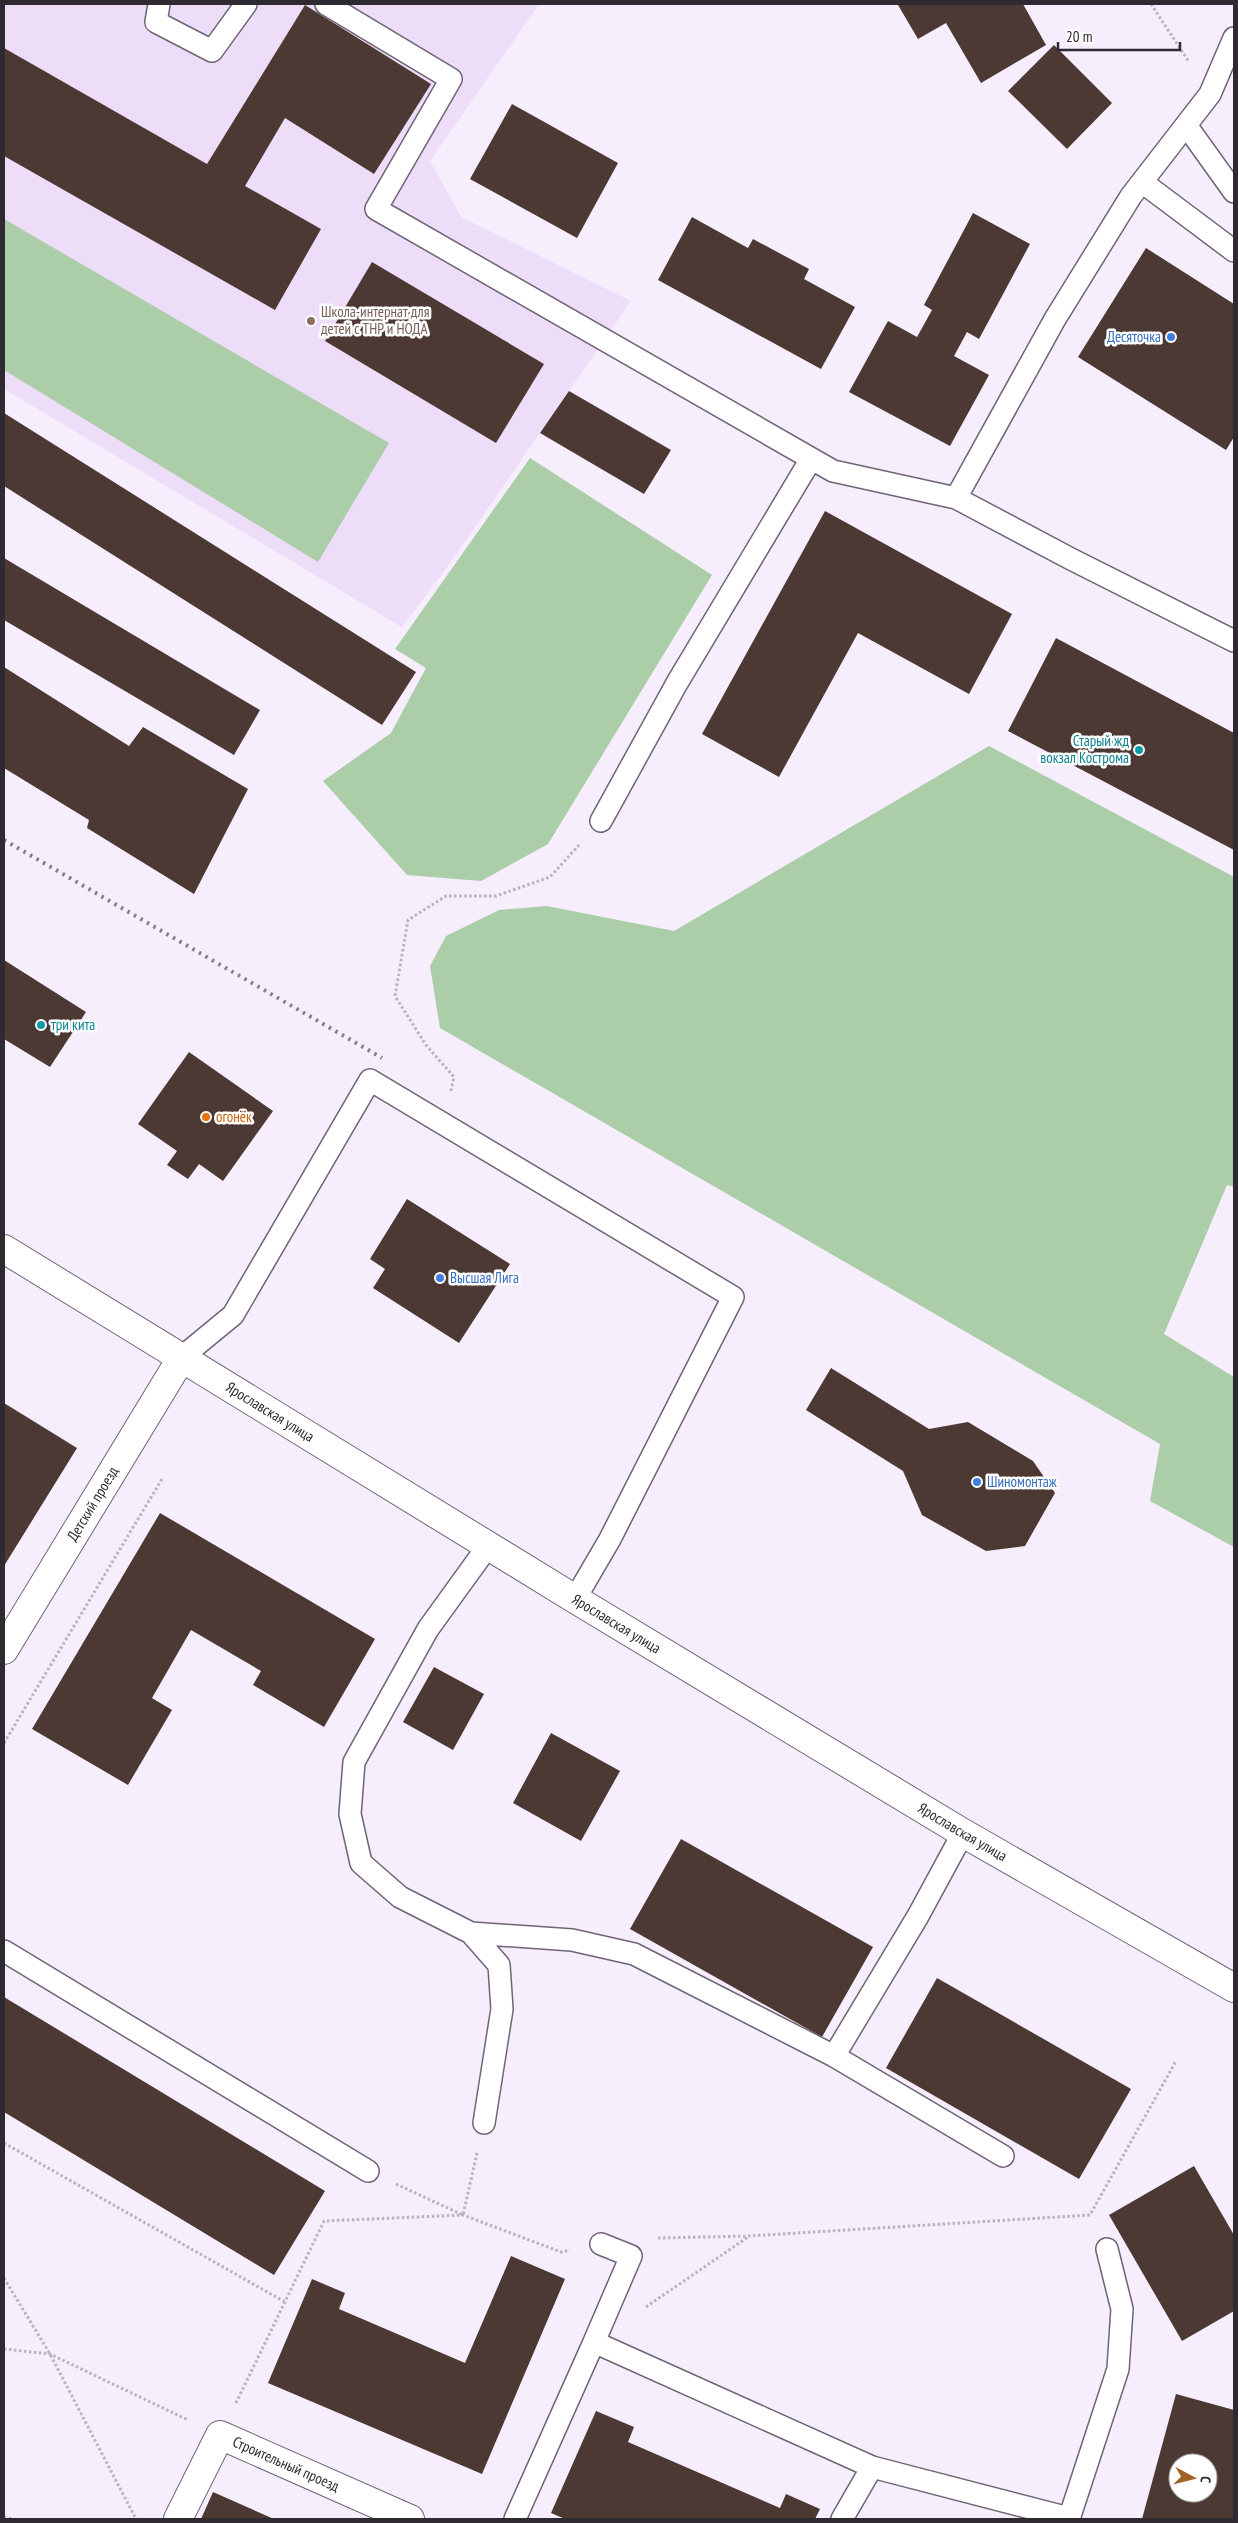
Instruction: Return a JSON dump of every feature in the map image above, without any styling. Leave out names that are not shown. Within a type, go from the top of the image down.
[{"type":"main road","name":"Ярославская улица","points":[[4,1249],[488,1546],[963,1833],[1234,1988]]},
{"type":"main road","name":"Детский проезд","points":[[4,1650],[182,1357]]},
{"type":"main road","name":"Строительный проезд","points":[[178,2519],[220,2435],[410,2519]]},
{"type":"lane","points":[[159,4],[156,22],[212,51],[246,4]]},
{"type":"lane","points":[[326,4],[450,79],[376,209],[834,471],[956,498],[1071,559],[1234,641]]},
{"type":"lane","points":[[956,498],[1055,318],[1131,196],[1210,94],[1234,38]]},
{"type":"lane","points":[[1186,125],[1234,192]]},
{"type":"lane","points":[[1142,182],[1234,251]]},
{"type":"lane","points":[[601,821],[677,683],[811,458]]},
{"type":"lane","points":[[182,1357],[233,1315],[370,1080],[733,1296],[610,1540],[576,1599]]},
{"type":"lane","points":[[484,2124],[502,2009],[499,1965],[471,1933],[400,1897],[361,1863],[350,1814],[354,1762],[428,1629],[488,1546]]},
{"type":"lane","points":[[834,2056],[918,1916],[963,1833]]},
{"type":"lane","points":[[471,1933],[572,1940],[634,1954],[834,2056],[1003,2156]]},
{"type":"lane","points":[[4,1951],[368,2171]]},
{"type":"lane","points":[[515,2519],[631,2256],[601,2244]]},
{"type":"lane","points":[[594,2342],[872,2466],[1069,2519],[1118,2369],[1122,2309],[1107,2249]]},
{"type":"lane","points":[[842,2519],[872,2466]]},
{"type":"path","points":[[1151,4],[1210,94]]},
{"type":"path","points":[[444,1124],[454,1077],[426,1045],[395,996],[408,920],[446,896],[496,896],[550,877],[601,821]]},
{"type":"path","points":[[4,1744],[162,1479]]},
{"type":"path","points":[[656,2238],[749,2236],[1090,2215],[1176,2061]]},
{"type":"path","points":[[463,2215],[484,2124]]},
{"type":"path","points":[[4,2143],[285,2302]]},
{"type":"path","points":[[368,2171],[463,2215],[561,2252],[601,2244]]},
{"type":"path","points":[[4,2349],[50,2354],[220,2435],[324,2220],[463,2215]]},
{"type":"path","points":[[643,2309],[749,2236]]},
{"type":"path","points":[[4,2278],[50,2354],[136,2519]]},
{"type":"path","points":[[4,2517],[12,2519]]},
{"type":"shaded area","name":"Школа-интернат для детей с ТНР и НОДА","points":[[4,4],[539,4],[430,161],[461,217],[631,301],[453,559],[402,627],[4,389]]},
{"type":"green space","points":[[4,219],[389,443],[318,562],[4,370]]},
{"type":"green space","points":[[530,458],[712,575],[548,844],[481,881],[407,875],[323,781],[391,733],[426,668],[395,649]]},
{"type":"green space","points":[[989,746],[1234,877],[1234,1187],[1227,1185],[1164,1334],[1234,1377],[1234,1547],[1150,1501],[1160,1444],[440,1028],[430,966],[446,936],[499,910],[547,906],[674,931]]},
{"type":"building","points":[[1023,4],[1046,45],[981,83],[946,23],[918,39],[898,5]]},
{"type":"building","points":[[305,5],[431,84],[374,174],[285,118],[245,186],[321,229],[275,310],[4,156],[4,48],[207,164]]},
{"type":"building","points":[[1054,45],[1112,103],[1067,149],[1008,91]]},
{"type":"building","points":[[512,104],[618,163],[577,238],[470,179]]},
{"type":"building","points":[[973,213],[1030,244],[979,339],[967,332],[954,356],[989,375],[950,446],[849,392],[888,321],[917,337],[932,310],[924,305]]},
{"type":"building","points":[[692,217],[748,248],[753,239],[809,269],[804,279],[855,307],[821,369],[658,280]]},
{"type":"building","points":[[1146,248],[1234,304],[1234,437],[1226,450],[1078,357]]},
{"type":"building","points":[[372,262],[544,364],[496,443],[325,341]]},
{"type":"building","points":[[569,391],[671,450],[644,494],[540,433]]},
{"type":"building","points":[[4,413],[416,672],[382,725],[4,486]]},
{"type":"building","points":[[825,511],[1012,614],[969,694],[858,633],[779,777],[702,734]]},
{"type":"building","points":[[4,558],[260,710],[234,755],[4,620]]},
{"type":"building","name":"Старый жд вокзал Кострома","points":[[1056,638],[1234,733],[1234,850],[1008,731]]},
{"type":"building","points":[[4,667],[129,746],[143,727],[248,789],[194,894],[87,828],[89,820],[4,768]]},
{"type":"building","name":"три кита","points":[[4,960],[86,1012],[50,1067],[4,1039]]},
{"type":"building","name":"огонёк","points":[[189,1052],[273,1111],[223,1181],[199,1164],[188,1179],[167,1165],[177,1151],[138,1124]]},
{"type":"building","name":"Высшая Лига","points":[[407,1199],[510,1264],[459,1343],[373,1288],[385,1269],[370,1259]]},
{"type":"building","name":"Шиномонтаж","points":[[831,1368],[929,1429],[968,1422],[1033,1461],[1055,1493],[1025,1546],[986,1551],[922,1515],[903,1471],[806,1410]]},
{"type":"building","points":[[4,1403],[77,1448],[4,1566]]},
{"type":"building","points":[[160,1513],[375,1639],[324,1727],[253,1685],[261,1671],[191,1630],[152,1698],[172,1710],[128,1785],[32,1729]]},
{"type":"building","points":[[434,1667],[484,1694],[453,1750],[403,1722]]},
{"type":"building","points":[[551,1733],[620,1771],[581,1841],[513,1803]]},
{"type":"building","points":[[681,1839],[873,1947],[822,2037],[630,1929]]},
{"type":"building","points":[[937,1978],[1131,2089],[1079,2179],[886,2068]]},
{"type":"building","points":[[4,1997],[325,2191],[274,2275],[4,2112]]},
{"type":"building","points":[[1194,2166],[1234,2235],[1234,2311],[1182,2341],[1109,2215]]},
{"type":"building","points":[[511,2256],[565,2279],[482,2474],[268,2383],[312,2279],[345,2293],[339,2309],[465,2363]]},
{"type":"building","points":[[1176,2394],[1234,2410],[1234,2519],[1142,2519]]},
{"type":"building","points":[[596,2411],[634,2427],[628,2442],[780,2508],[786,2494],[820,2509],[815,2519],[565,2519],[551,2513]]},
{"type":"building","points":[[213,2492],[274,2519],[201,2519]]},
{"type":"railway","points":[[4,840],[382,1058]]},
{"type":"place","name":"Школа-интернат для детей с ТНР и НОДА","points":[[311,321]]},
{"type":"place","name":"Десяточка","points":[[1171,337]]},
{"type":"place","name":"Старый жд вокзал Кострома","points":[[1139,750]]},
{"type":"place","name":"три кита","points":[[41,1025]]},
{"type":"place","name":"огонёк","points":[[206,1117]]},
{"type":"place","name":"Высшая Лига","points":[[440,1278]]},
{"type":"place","name":"Шиномонтаж","points":[[977,1482]]}]
